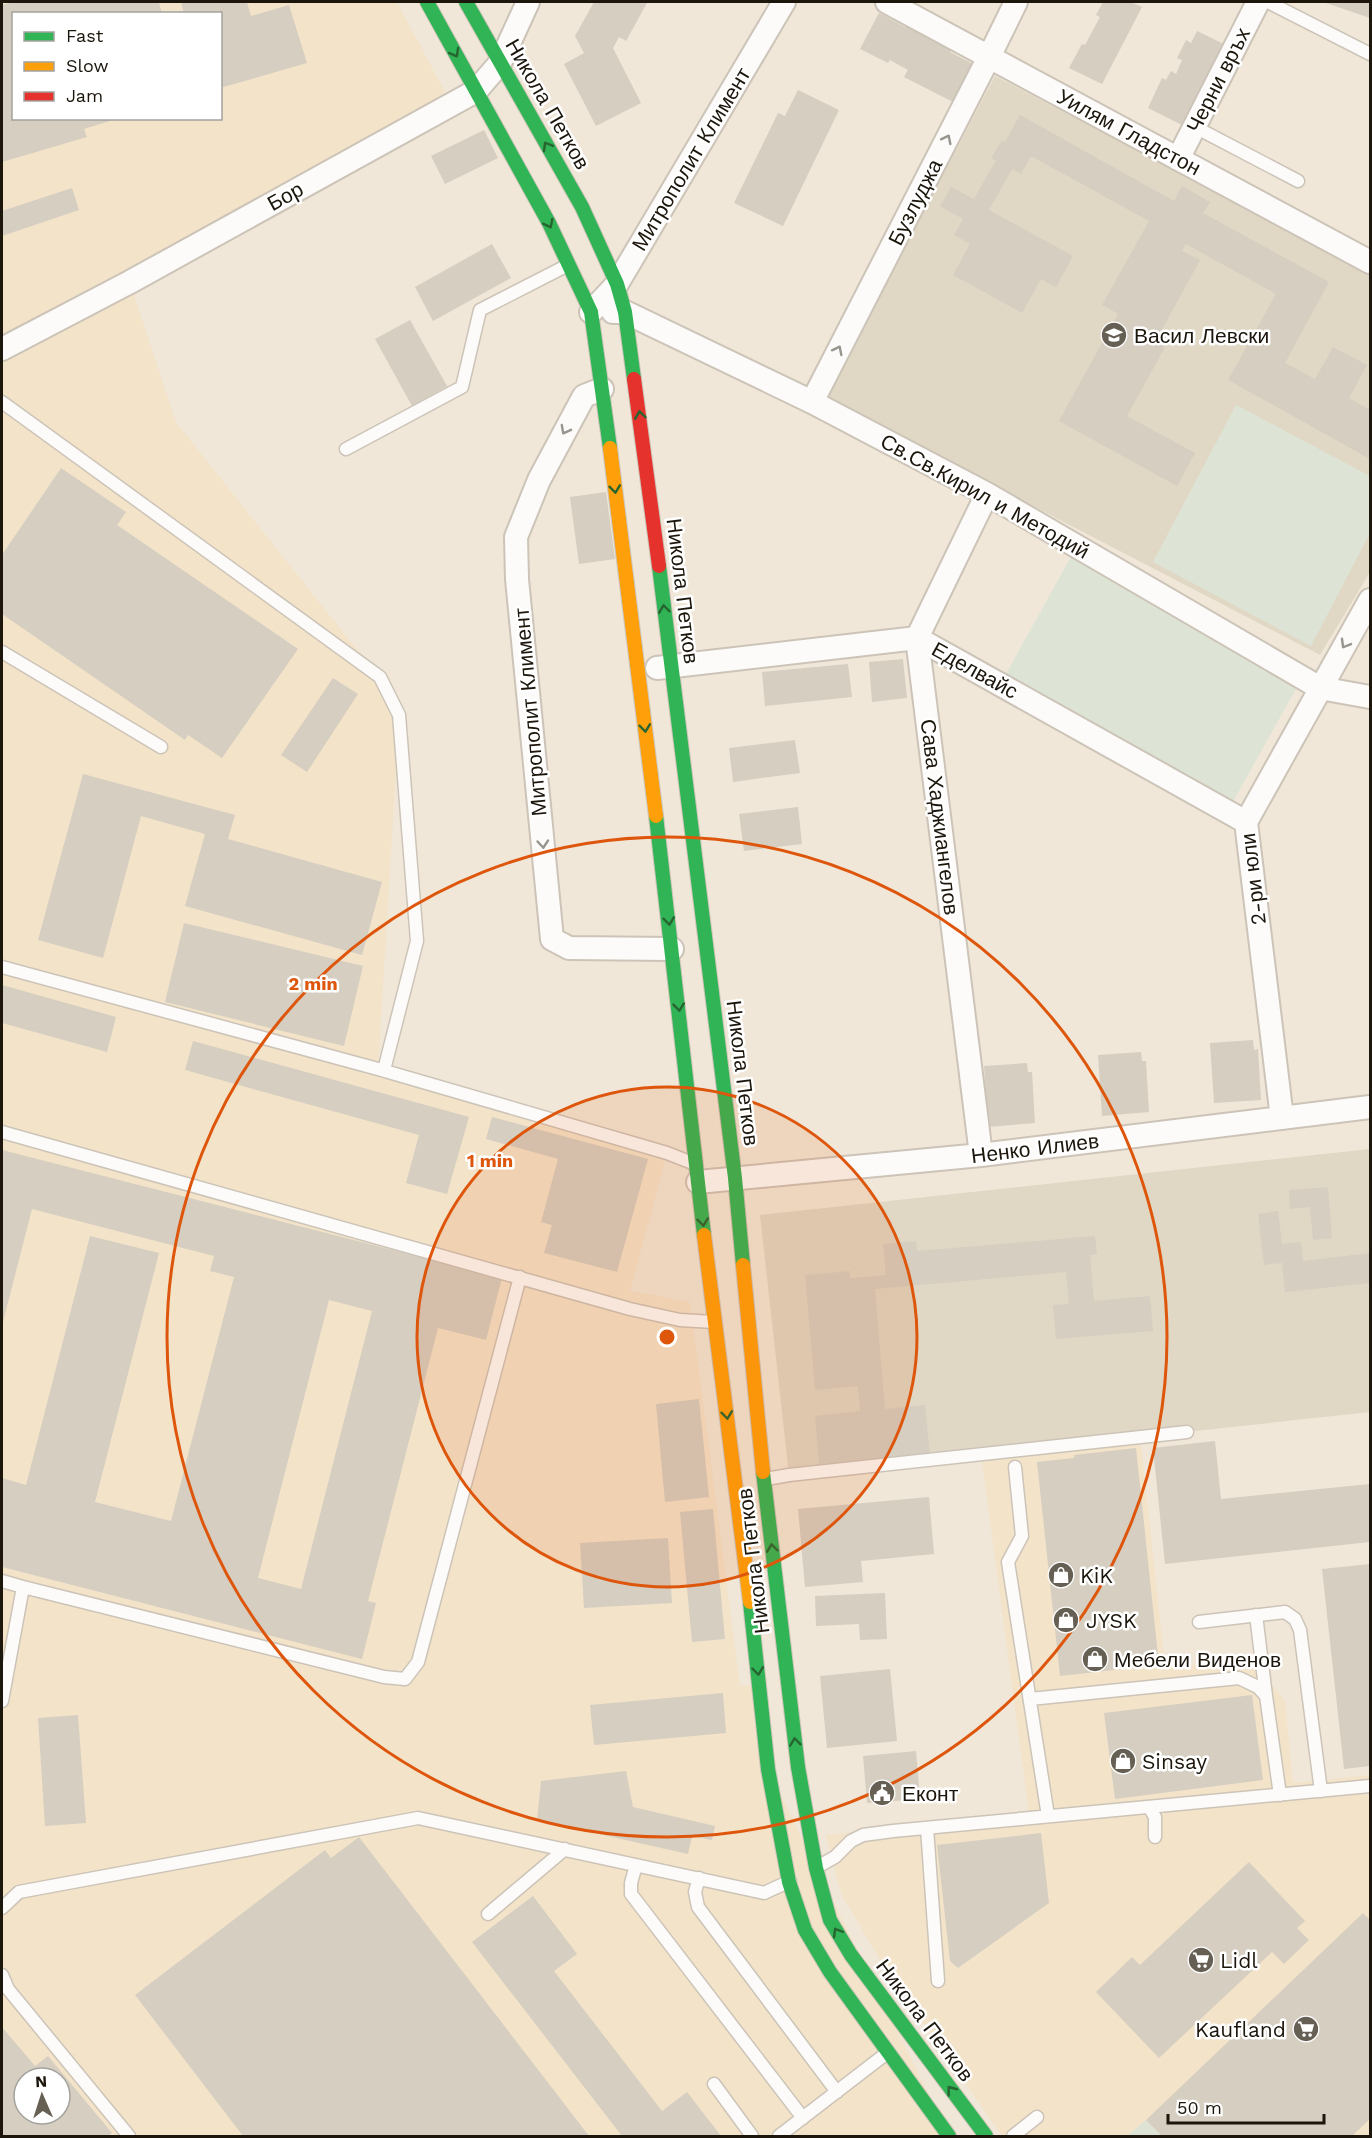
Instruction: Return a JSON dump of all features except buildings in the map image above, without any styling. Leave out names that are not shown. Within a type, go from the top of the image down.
[{"type":"main road","name":"Никола Петков","points":[[427,2],[549,223],[591,312],[672,949],[697,1173],[760,1684],[768,1769],[802,1875],[851,1955],[986,2136]]},
{"type":"main road","name":"Никола Петков","points":[[466,2],[582,207],[617,284],[625,312],[735,1178],[764,1480],[798,1767],[805,1930],[830,1972],[949,2136]]},
{"type":"street","name":"Бор","points":[[2,349],[130,282],[476,91],[500,63],[528,2]]},
{"type":"street","name":"Митрополит Климент","points":[[591,312],[617,284],[784,2]]},
{"type":"street","name":"Уилям Гладстон","points":[[887,2],[1371,262]]},
{"type":"street","name":"Бузлуджа","points":[[812,402],[1016,2]]},
{"type":"street","name":"Черни връх","points":[[1178,159],[1258,2]]},
{"type":"street","name":"Св.Св.Кирил и Методий","points":[[591,312],[625,312],[812,402],[987,494],[1320,688],[1371,697]]},
{"type":"street","name":"Митрополит Климент","points":[[602,389],[584,396],[539,480],[516,537],[517,579],[552,939],[569,948],[672,949]]},
{"type":"street","points":[[917,638],[987,494]]},
{"type":"street","name":"2-ри юли","points":[[1282,1118],[1246,822],[1371,600]]},
{"type":"street","name":"Еделвайс","points":[[638,670],[917,638],[1246,822]]},
{"type":"street","name":"Сава Хаджиангелов","points":[[917,638],[981,1155]]},
{"type":"street","name":"Ненко Илиев","points":[[697,1173],[735,1178],[981,1155],[1371,1107]]},
{"type":"lane","points":[[1268,2],[1371,54]]},
{"type":"lane","points":[[1194,127],[1298,181]]},
{"type":"lane","points":[[346,449],[462,387],[480,310],[569,264]]},
{"type":"lane","points":[[2,402],[380,677],[399,715],[417,941],[384,1070]]},
{"type":"lane","points":[[2,652],[161,747]]},
{"type":"lane","points":[[2,967],[384,1070],[656,1150],[697,1173]]},
{"type":"lane","points":[[2,1132],[670,1318],[715,1322]]},
{"type":"lane","points":[[2,1581],[384,1677],[405,1679],[418,1662],[520,1277]]},
{"type":"lane","points":[[764,1480],[789,1475],[1187,1432]]},
{"type":"lane","points":[[1015,1467],[1022,1536],[1008,1562],[1048,1816]]},
{"type":"lane","points":[[2,1701],[22,1587]]},
{"type":"lane","points":[[1199,1622],[1285,1612],[1295,1619],[1300,1629],[1321,1791]]},
{"type":"lane","points":[[1256,1615],[1280,1795]]},
{"type":"lane","points":[[1030,1699],[1239,1678],[1258,1687],[1266,1696]]},
{"type":"lane","points":[[2,1908],[19,1892],[418,1818],[764,1893],[835,1857],[851,1841],[863,1835],[1371,1786]]},
{"type":"lane","points":[[1149,1807],[1155,1817],[1155,1837]]},
{"type":"lane","points":[[927,1828],[938,1981]]},
{"type":"lane","points":[[488,1914],[565,1850]]},
{"type":"lane","points":[[636,1865],[631,1882],[631,1894],[803,2118]]},
{"type":"lane","points":[[699,1878],[695,1892],[698,1907],[837,2092]]},
{"type":"lane","points":[[2,1975],[8,1989],[129,2136]]},
{"type":"lane","points":[[779,2136],[888,2053]]},
{"type":"lane","points":[[714,2084],[752,2136]]},
{"type":"lane","points":[[1013,2136],[1037,2117]]},
{"type":"shaded area","points":[[2,2],[397,2],[447,96],[130,283],[176,422],[400,704],[378,1069],[667,1153],[630,1291],[690,1302],[740,1686],[760,1684],[768,1769],[949,2136],[2,2136]]},
{"type":"shaded area","name":"Васил Левски","points":[[995,76],[1370,272],[1370,572],[1320,655],[825,398]]},
{"type":"shaded area","points":[[1236,405],[1370,476],[1370,533],[1311,646],[1153,562]]},
{"type":"shaded area","points":[[1073,553],[1301,680],[1230,807],[1002,681]]},
{"type":"shaded area","points":[[1370,1149],[1370,1412],[789,1475],[760,1215]]},
{"type":"shaded area","points":[[1141,1443],[1165,1665],[1249,1665],[1268,1681],[1285,1701],[1293,1783],[1370,1775],[1370,2136],[1002,2136],[882,1964],[841,1893],[826,1835],[1029,1813],[982,1461]]},
{"type":"shaded area","points":[[1146,2120],[1162,2136],[1127,2136]]},
{"type":"traffic: fast","points":[[427,2],[549,223],[591,312],[610,448]]},
{"type":"traffic: fast","points":[[466,2],[582,207],[617,284],[625,312],[634,379]]},
{"type":"traffic: fast","points":[[659,566],[735,1178],[743,1265]]},
{"type":"traffic: fast","points":[[656,816],[704,1235]]},
{"type":"traffic: fast","points":[[763,1472],[798,1767],[816,1868],[830,1920],[851,1955],[986,2136]]},
{"type":"traffic: fast","points":[[750,1602],[768,1769],[789,1882],[805,1930],[830,1972],[949,2136]]},
{"type":"traffic: slow","points":[[610,448],[656,816]]},
{"type":"traffic: slow","points":[[704,1235],[750,1602]]},
{"type":"traffic: slow","points":[[743,1265],[763,1472]]},
{"type":"traffic: jam","points":[[634,379],[659,566]]},
{"type":"place","name":"Васил Левски","points":[[1114,335]]},
{"type":"place","name":"KiK","points":[[1061,1575]]},
{"type":"place","name":"JYSK","points":[[1066,1620]]},
{"type":"place","name":"Мебели Виденов","points":[[1095,1659]]},
{"type":"place","name":"Sinsay","points":[[1123,1761]]},
{"type":"place","name":"Еконт","points":[[882,1793]]},
{"type":"place","name":"Lidl","points":[[1201,1960]]},
{"type":"place","name":"Kaufland","points":[[1306,2029]]}]
